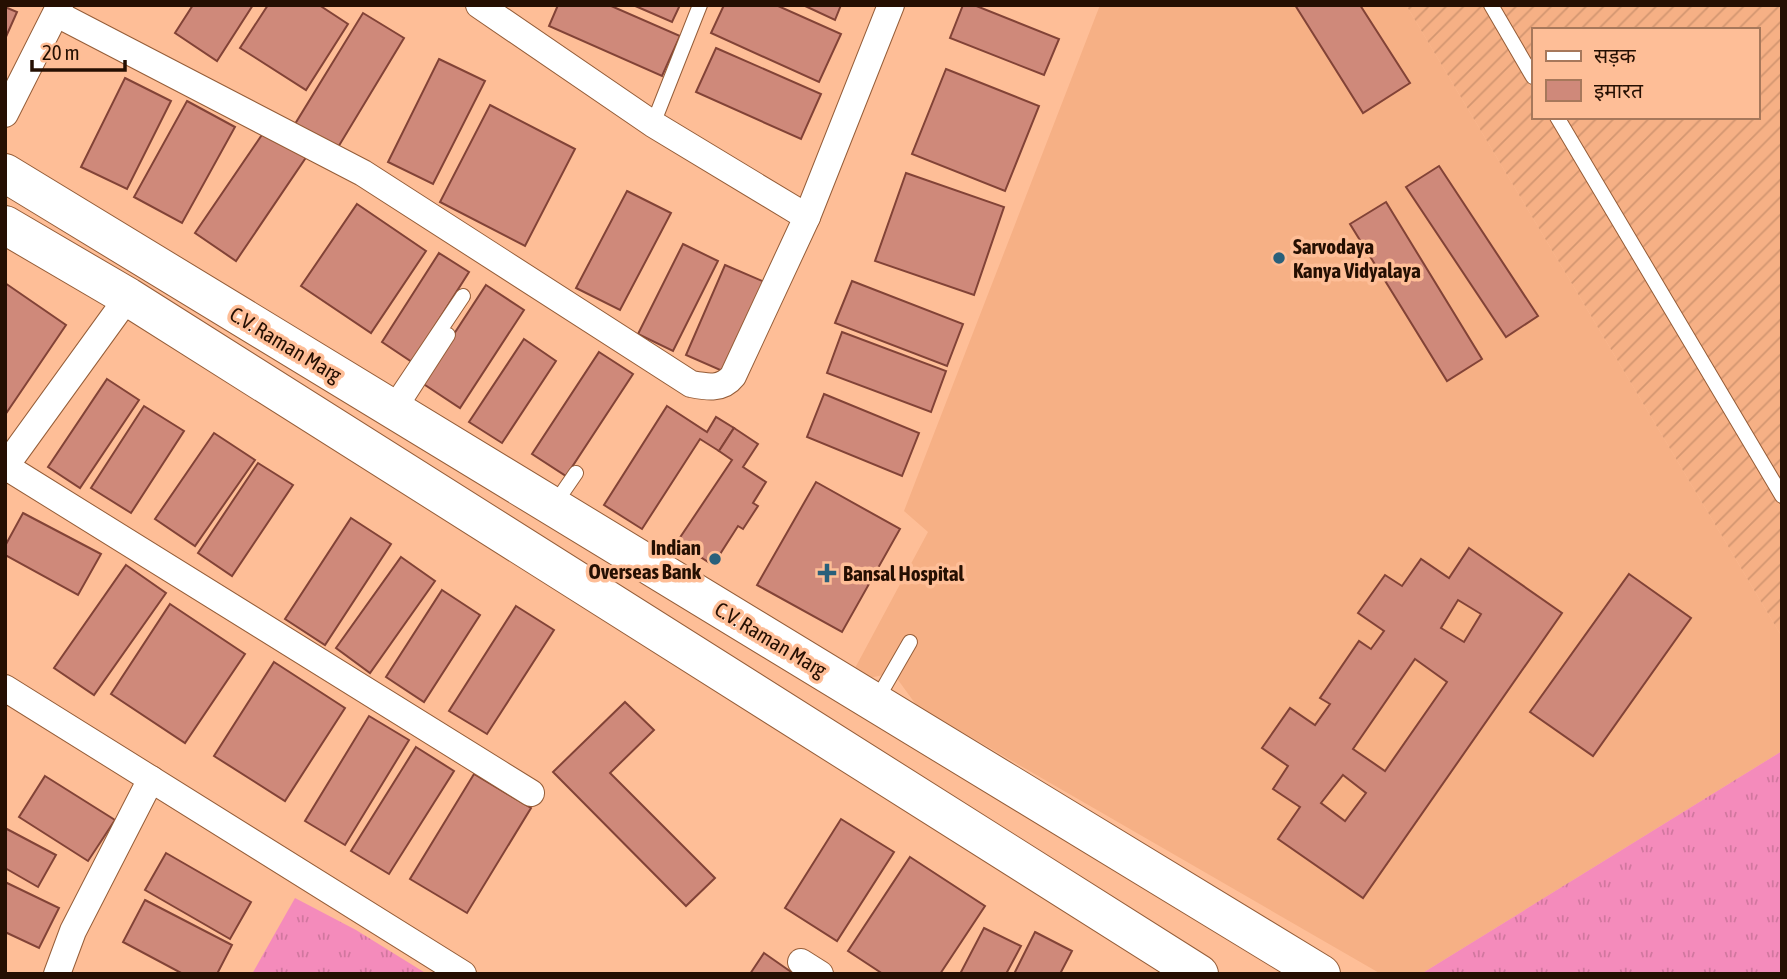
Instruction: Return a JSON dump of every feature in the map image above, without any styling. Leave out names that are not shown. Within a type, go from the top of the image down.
[{"type":"main road","name":"C.V. Raman Marg","points":[[5,173],[1321,974]]},
{"type":"main road","name":"C.V. Raman Marg","points":[[5,225],[128,297],[1199,974]]},
{"type":"street","points":[[5,114],[58,9],[363,173],[691,384],[720,386],[733,376],[807,217],[891,5]]},
{"type":"street","points":[[483,6],[653,124],[807,217]]},
{"type":"street","points":[[128,297],[5,467],[531,793]]},
{"type":"street","points":[[5,688],[463,974]]},
{"type":"street","points":[[57,974],[73,931],[151,779]]},
{"type":"lane","points":[[653,124],[699,5]]},
{"type":"lane","points":[[1491,5],[1532,75]]},
{"type":"lane","points":[[1558,119],[1782,496]]},
{"type":"lane","points":[[393,409],[463,296]]},
{"type":"lane","points":[[393,409],[448,335]]},
{"type":"lane","points":[[553,506],[576,473]]},
{"type":"lane","points":[[875,702],[910,642]]},
{"type":"shaded area","name":"Sarvodaya Kanya Vidyalaya","points":[[1100,5],[1406,5],[1782,637],[1782,751],[1421,974],[1381,974],[917,706],[893,673],[869,678],[854,670],[928,532],[904,511]]},
{"type":"shaded area","points":[[1406,5],[1782,5],[1782,637]]},
{"type":"green space","points":[[1782,751],[1782,974],[1421,974]]},
{"type":"green space","points":[[295,898],[356,930],[427,974],[252,974]]},
{"type":"building","points":[[193,5],[253,5],[217,61],[175,33]]},
{"type":"building","points":[[268,5],[319,5],[348,24],[306,90],[240,48]]},
{"type":"building","points":[[558,5],[609,5],[680,36],[662,76],[549,26]]},
{"type":"building","points":[[633,5],[680,5],[672,22]]},
{"type":"building","points":[[724,5],[776,5],[841,34],[819,82],[711,33]]},
{"type":"building","points":[[803,5],[841,5],[835,20]]},
{"type":"building","points":[[963,5],[974,5],[1059,39],[1044,75],[950,38]]},
{"type":"building","points":[[1295,5],[1360,5],[1410,83],[1363,113]]},
{"type":"building","points":[[5,7],[17,12],[5,39]]},
{"type":"building","points":[[363,13],[404,38],[337,149],[295,124]]},
{"type":"building","points":[[716,48],[821,94],[801,139],[696,92]]},
{"type":"building","points":[[439,59],[485,81],[433,184],[388,162]]},
{"type":"building","points":[[946,69],[1039,106],[1005,191],[912,154]]},
{"type":"building","points":[[125,78],[171,101],[127,189],[81,167]]},
{"type":"building","points":[[187,101],[235,127],[182,223],[134,197]]},
{"type":"building","points":[[490,105],[575,149],[525,246],[440,202]]},
{"type":"building","points":[[268,126],[309,153],[236,261],[195,233]]},
{"type":"building","points":[[1439,166],[1538,316],[1506,337],[1406,187]]},
{"type":"building","points":[[906,173],[1004,207],[974,295],[875,261]]},
{"type":"building","points":[[627,191],[671,213],[620,310],[576,288]]},
{"type":"building","points":[[1386,202],[1482,359],[1447,381],[1350,224]]},
{"type":"building","points":[[357,204],[426,251],[371,333],[301,286]]},
{"type":"building","points":[[683,244],[718,261],[673,351],[638,334]]},
{"type":"building","points":[[439,253],[469,272],[412,362],[382,342]]},
{"type":"building","points":[[725,265],[767,283],[727,373],[686,355]]},
{"type":"building","points":[[852,281],[963,324],[947,366],[835,323]]},
{"type":"building","points":[[5,283],[66,325],[5,415]]},
{"type":"building","points":[[486,285],[524,310],[460,408],[422,383]]},
{"type":"building","points":[[842,332],[946,371],[931,412],[827,373]]},
{"type":"building","points":[[524,339],[556,361],[502,443],[469,422]]},
{"type":"building","points":[[599,352],[633,374],[566,476],[532,454]]},
{"type":"building","points":[[107,379],[139,400],[80,488],[48,467]]},
{"type":"building","points":[[824,394],[919,433],[902,476],[807,437]]},
{"type":"building","points":[[144,406],[184,431],[131,513],[91,488]]},
{"type":"building","points":[[667,406],[707,432],[716,417],[734,428],[719,451],[700,439],[642,529],[604,505]]},
{"type":"building","points":[[734,428],[758,444],[743,467],[766,482],[753,503],[758,506],[743,529],[738,526],[713,565],[677,542],[732,460],[719,451]]},
{"type":"building","points":[[214,433],[255,460],[195,546],[155,519]]},
{"type":"building","points":[[258,463],[293,485],[232,576],[198,553]]},
{"type":"building","points":[[816,482],[900,529],[842,632],[757,585]]},
{"type":"building","points":[[23,513],[101,554],[78,595],[5,555],[5,546]]},
{"type":"building","points":[[351,518],[391,544],[325,645],[285,619]]},
{"type":"building","points":[[1469,548],[1562,613],[1363,898],[1278,839],[1300,807],[1273,789],[1288,766],[1262,748],[1290,708],[1315,725],[1330,704],[1320,698],[1359,641],[1371,649],[1384,631],[1358,613],[1385,575],[1402,586],[1421,559],[1449,578]],"holes":[[[1458,600],[1481,614],[1464,642],[1441,628]],[[1415,659],[1447,682],[1385,771],[1353,749]],[[1343,775],[1366,793],[1345,821],[1321,803]]]},
{"type":"building","points":[[401,557],[435,581],[370,673],[336,648]]},
{"type":"building","points":[[126,565],[166,593],[94,695],[54,668]]},
{"type":"building","points":[[1629,574],[1691,618],[1593,756],[1530,712]]},
{"type":"building","points":[[442,590],[480,615],[424,702],[386,677]]},
{"type":"building","points":[[170,604],[245,654],[185,743],[111,694]]},
{"type":"building","points":[[516,606],[554,630],[487,734],[449,711]]},
{"type":"building","points":[[274,662],[345,708],[285,801],[214,756]]},
{"type":"building","points":[[625,702],[654,730],[610,773],[715,878],[686,906],[553,772]]},
{"type":"building","points":[[369,716],[409,740],[345,845],[305,821]]},
{"type":"building","points":[[416,747],[454,771],[389,874],[351,851]]},
{"type":"building","points":[[474,774],[531,808],[467,913],[410,879]]},
{"type":"building","points":[[45,776],[115,820],[88,861],[19,817]]},
{"type":"building","points":[[841,819],[894,852],[837,941],[785,908]]},
{"type":"building","points":[[5,828],[56,855],[38,887],[5,868]]},
{"type":"building","points":[[166,853],[251,902],[230,939],[145,890]]},
{"type":"building","points":[[910,857],[985,906],[940,974],[883,974],[848,951]]},
{"type":"building","points":[[5,882],[59,908],[39,948],[5,932]]},
{"type":"building","points":[[145,900],[232,945],[217,974],[183,974],[123,942]]},
{"type":"building","points":[[984,928],[1021,946],[1006,974],[960,974]]},
{"type":"building","points":[[1035,932],[1072,951],[1060,974],[1014,974]]},
{"type":"building","points":[[764,953],[794,974],[750,974]]},
{"type":"place","name":"Sarvodaya Kanya Vidyalaya","points":[[1279,258]]},
{"type":"place","name":"Indian Overseas Bank","points":[[715,559]]},
{"type":"place","name":"Bansal Hospital","points":[[827,573]]}]
